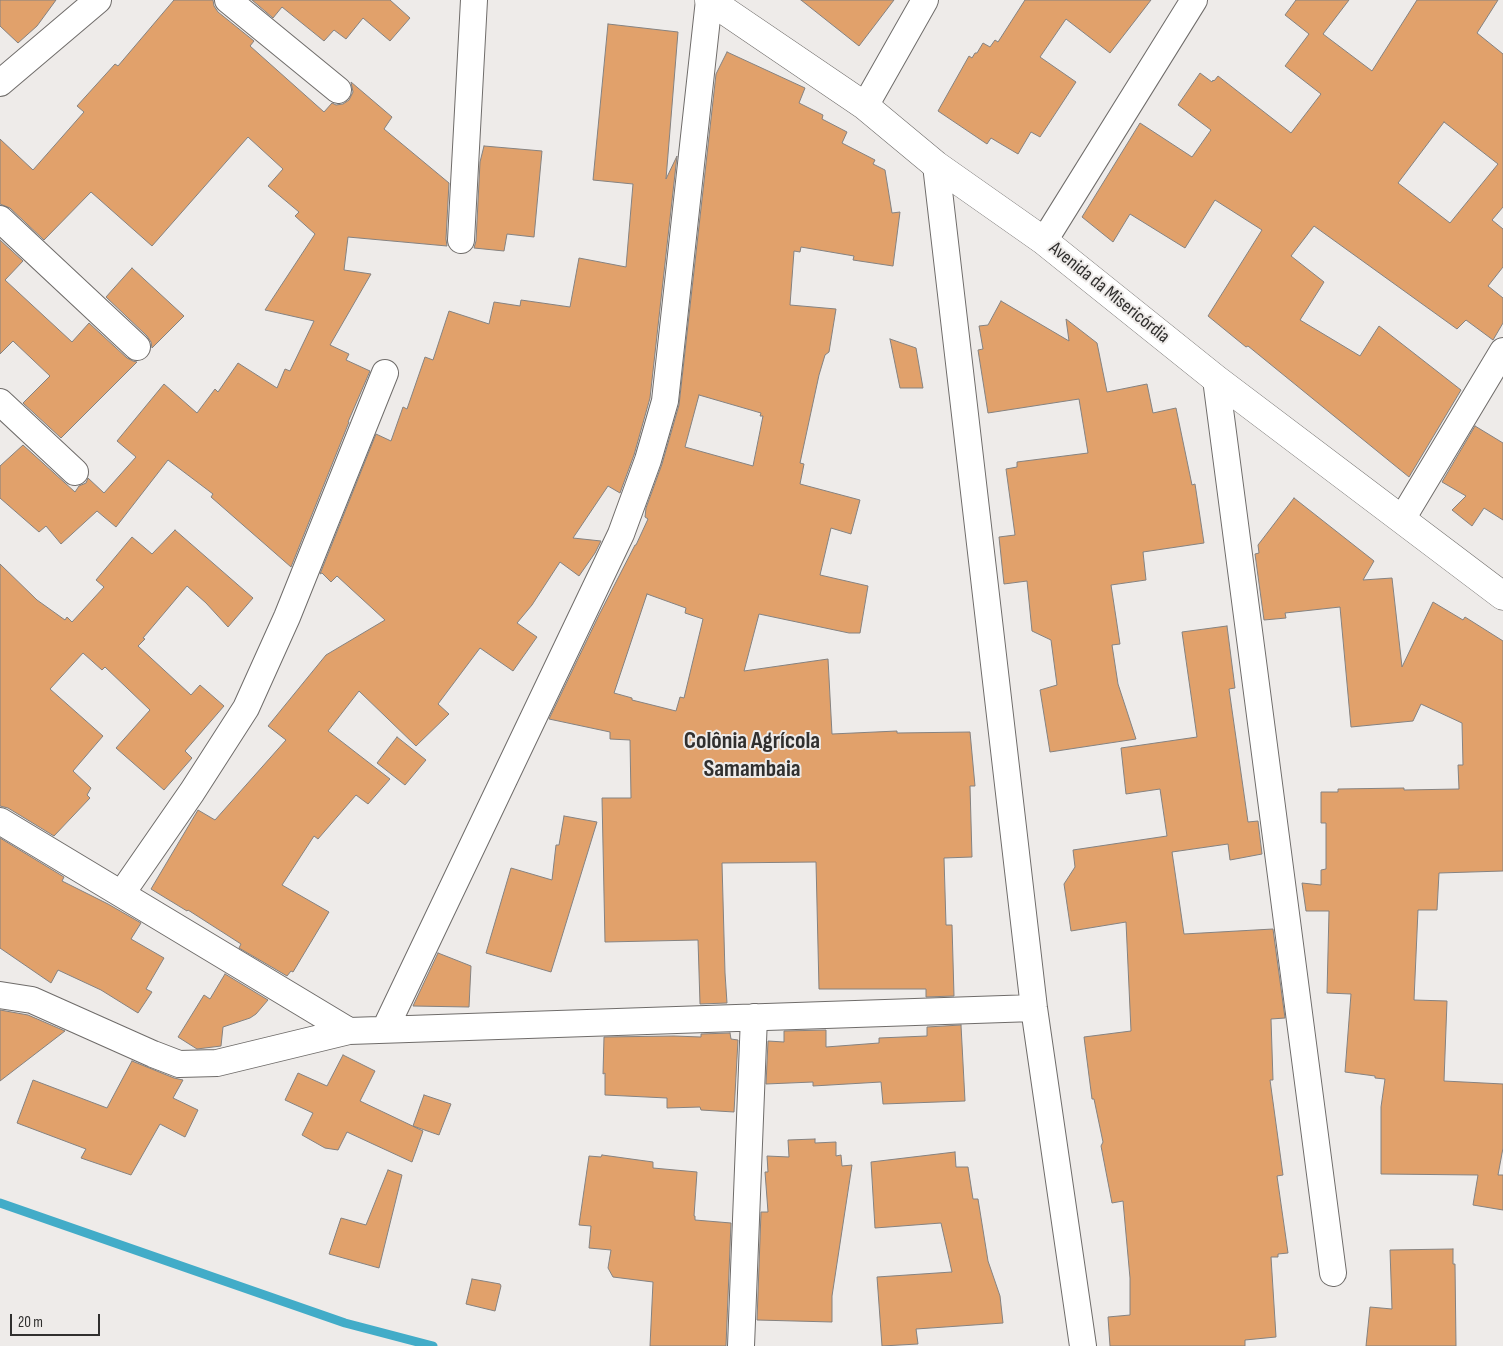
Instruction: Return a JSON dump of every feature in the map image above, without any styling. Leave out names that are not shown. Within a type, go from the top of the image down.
[{"type":"street","points":[[0,83],[98,0]]},
{"type":"street","points":[[228,0],[338,90]]},
{"type":"street","points":[[460,240],[474,0]]},
{"type":"street","points":[[385,1029],[621,534],[648,460],[665,401],[709,0]]},
{"type":"street","name":"Avenida da Misericórdia","points":[[709,0],[865,106],[936,165],[1044,241],[1216,379],[1503,596]]},
{"type":"street","points":[[865,106],[925,0]]},
{"type":"street","points":[[1044,241],[1194,0]]},
{"type":"street","points":[[936,165],[1034,1008],[1083,1346]]},
{"type":"street","points":[[0,219],[137,347]]},
{"type":"street","points":[[1402,520],[1503,351]]},
{"type":"street","points":[[122,893],[192,792],[246,708],[288,616],[385,373]]},
{"type":"street","points":[[1216,379],[1333,1273]]},
{"type":"street","points":[[0,402],[75,472]]},
{"type":"street","points":[[0,821],[349,1031]]},
{"type":"street","points":[[0,995],[32,1000],[179,1064],[217,1063],[349,1031],[1034,1008]]},
{"type":"street","points":[[741,1346],[754,1017]]},
{"type":"building","points":[[0,0],[56,0],[37,26],[18,43],[0,26]]},
{"type":"building","points":[[174,0],[213,0],[218,12],[254,41],[250,46],[324,112],[332,103],[336,105],[343,104],[349,100],[353,92],[351,82],[392,117],[384,129],[449,183],[447,246],[348,237],[344,270],[371,274],[330,345],[349,354],[346,360],[370,371],[291,567],[211,497],[213,494],[168,460],[116,527],[97,511],[61,544],[46,526],[39,532],[0,498],[0,466],[23,445],[75,492],[79,486],[86,483],[88,478],[104,493],[136,457],[117,441],[164,384],[197,413],[215,389],[218,392],[238,363],[277,388],[285,369],[290,371],[314,321],[265,310],[315,234],[295,216],[299,212],[268,186],[283,169],[248,137],[152,246],[91,192],[44,240],[10,208],[0,204],[0,139],[33,170],[84,112],[77,106],[115,64],[118,66]]},
{"type":"building","points":[[252,0],[390,0],[410,18],[390,41],[363,18],[346,39],[334,30],[324,41],[282,7],[273,18]]},
{"type":"building","points":[[801,0],[894,0],[859,46]]},
{"type":"building","points":[[1025,0],[1151,0],[1110,53],[1066,19],[1040,57],[1076,82],[1040,137],[1031,132],[1018,154],[991,138],[987,144],[938,111],[969,56],[972,58],[983,43],[990,47],[995,40],[998,42]]},
{"type":"building","points":[[1296,0],[1349,0],[1323,34],[1372,71],[1417,0],[1498,0],[1477,33],[1503,54],[1503,207],[1492,220],[1503,229],[1503,267],[1488,286],[1503,298],[1503,323],[1493,340],[1466,320],[1457,329],[1314,226],[1291,256],[1324,282],[1300,320],[1360,356],[1379,326],[1461,390],[1409,477],[1248,346],[1246,347],[1208,316],[1262,230],[1215,200],[1185,248],[1130,214],[1113,242],[1082,217],[1140,123],[1192,157],[1211,130],[1178,105],[1200,73],[1212,82],[1218,76],[1291,133],[1321,94],[1285,66],[1309,34],[1285,15]],"holes":[[[1444,122],[1498,164],[1450,223],[1398,183]]]},
{"type":"building","points":[[608,24],[678,32],[666,179],[677,156],[650,398],[634,455],[620,493],[608,486],[573,538],[601,541],[579,576],[560,562],[532,605],[517,623],[537,637],[513,671],[480,648],[438,704],[449,714],[416,746],[359,691],[328,731],[390,779],[368,804],[356,795],[318,839],[314,836],[282,885],[329,912],[293,972],[291,971],[287,976],[239,948],[241,944],[151,889],[198,810],[215,820],[286,740],[268,726],[326,655],[385,620],[337,576],[331,582],[322,573],[320,574],[376,434],[391,441],[403,407],[407,409],[425,357],[433,360],[449,311],[489,324],[494,302],[520,306],[521,300],[570,307],[579,258],[626,267],[633,184],[593,180]]},
{"type":"building","points":[[727,52],[805,88],[799,103],[823,115],[822,119],[847,132],[842,143],[875,160],[873,164],[885,170],[892,213],[900,212],[893,266],[853,260],[854,256],[801,247],[800,252],[794,251],[790,305],[836,309],[829,352],[825,355],[819,375],[800,463],[804,464],[800,484],[860,500],[851,534],[831,528],[820,575],[868,586],[860,633],[849,633],[759,614],[744,671],[828,659],[832,734],[897,731],[897,733],[970,732],[975,786],[970,786],[972,857],[944,858],[946,925],[952,925],[954,996],[926,997],[926,989],[819,989],[816,862],[722,863],[727,1003],[700,1004],[698,940],[605,942],[602,798],[631,798],[630,740],[610,739],[610,732],[549,719],[648,519],[645,517],[646,508],[662,464],[679,405],[716,74]],"holes":[[[699,395],[761,413],[760,416],[763,416],[753,466],[685,447]],[[647,594],[686,608],[685,613],[703,619],[684,698],[680,697],[676,711],[632,700],[632,698],[614,693]]]},
{"type":"building","points":[[484,146],[542,151],[534,237],[507,234],[504,251],[474,248],[476,241],[480,162]]},
{"type":"building","points":[[0,240],[23,261],[5,280],[72,342],[89,323],[127,358],[137,362],[61,438],[23,403],[50,376],[13,341],[0,354]]},
{"type":"building","points":[[132,268],[184,316],[152,348],[147,336],[106,297]]},
{"type":"building","points":[[1001,301],[1069,341],[1066,319],[1097,343],[1107,392],[1147,384],[1153,413],[1176,408],[1192,485],[1195,484],[1204,543],[1143,552],[1146,580],[1111,585],[1120,644],[1112,645],[1118,684],[1136,739],[1050,752],[1040,690],[1057,685],[1051,640],[1032,631],[1027,581],[1004,584],[999,537],[1015,535],[1006,469],[1017,467],[1017,462],[1088,453],[1079,399],[988,413],[978,350],[983,349],[979,326],[988,325]]},
{"type":"building","points":[[890,339],[916,348],[923,388],[900,388]]},
{"type":"building","points":[[1475,426],[1503,443],[1503,520],[1484,508],[1472,526],[1452,510],[1466,496],[1442,482]]},
{"type":"building","points":[[1294,498],[1374,561],[1363,580],[1392,578],[1402,667],[1433,602],[1463,620],[1465,617],[1503,641],[1503,871],[1439,873],[1437,910],[1418,910],[1414,1000],[1447,1001],[1444,1081],[1503,1084],[1503,1148],[1498,1175],[1503,1175],[1503,1210],[1473,1205],[1478,1175],[1381,1174],[1381,1107],[1385,1079],[1345,1072],[1351,994],[1327,993],[1329,911],[1306,911],[1302,883],[1321,885],[1321,870],[1326,869],[1326,823],[1321,823],[1321,792],[1338,792],[1338,789],[1459,789],[1458,765],[1463,765],[1462,723],[1421,704],[1413,721],[1351,727],[1340,607],[1285,613],[1286,618],[1264,620],[1255,554],[1259,553],[1258,545]]},
{"type":"building","points":[[175,530],[253,598],[228,627],[187,586],[138,646],[191,695],[200,685],[224,706],[185,751],[192,758],[164,790],[116,748],[150,710],[105,667],[102,670],[83,653],[50,689],[103,736],[73,771],[91,788],[87,795],[90,798],[54,836],[8,808],[0,806],[0,564],[37,600],[65,620],[67,617],[72,622],[104,587],[96,580],[132,537],[152,554]]},
{"type":"building","points":[[1227,626],[1235,688],[1229,689],[1248,822],[1258,821],[1262,854],[1230,860],[1228,844],[1172,852],[1184,934],[1273,929],[1285,1018],[1271,1019],[1273,1080],[1270,1080],[1283,1175],[1277,1176],[1288,1253],[1278,1254],[1278,1257],[1271,1257],[1276,1337],[1245,1340],[1245,1346],[1110,1346],[1108,1317],[1130,1315],[1130,1278],[1123,1201],[1112,1203],[1101,1146],[1103,1142],[1094,1099],[1092,1099],[1084,1037],[1131,1031],[1126,922],[1071,931],[1064,884],[1075,867],[1073,850],[1167,836],[1160,789],[1126,794],[1121,748],[1197,737],[1182,632]]},
{"type":"building","points":[[397,737],[426,760],[405,785],[377,763]]},
{"type":"building","points":[[564,816],[597,822],[551,972],[486,953],[511,868],[552,880],[556,845],[559,845]]},
{"type":"building","points":[[0,838],[64,877],[62,881],[141,923],[131,939],[164,958],[146,989],[152,992],[138,1013],[101,990],[58,970],[51,983],[0,948]]},
{"type":"building","points":[[438,953],[471,966],[469,1007],[413,1006]]},
{"type":"building","points":[[225,974],[268,1000],[250,1018],[223,1027],[221,1046],[197,1049],[178,1037],[204,995],[210,999]]},
{"type":"building","points":[[0,1010],[28,1015],[65,1031],[0,1081]]},
{"type":"building","points":[[961,1025],[965,1101],[883,1104],[881,1082],[813,1086],[813,1082],[766,1084],[768,1041],[784,1042],[784,1031],[826,1030],[826,1047],[879,1043],[879,1038],[927,1036],[927,1027]]},
{"type":"building","points":[[730,1033],[731,1039],[738,1040],[734,1112],[701,1110],[700,1107],[667,1108],[667,1098],[605,1095],[605,1073],[603,1074],[604,1037],[701,1037],[701,1034]]},
{"type":"building","points":[[343,1055],[375,1071],[360,1101],[423,1131],[412,1162],[347,1132],[338,1150],[325,1148],[302,1135],[313,1113],[285,1100],[298,1073],[327,1086]]},
{"type":"building","points":[[132,1061],[183,1080],[173,1098],[198,1110],[185,1137],[160,1124],[131,1175],[81,1158],[86,1149],[17,1123],[33,1080],[107,1108]]},
{"type":"building","points":[[424,1095],[451,1104],[439,1135],[413,1126]]},
{"type":"building","points":[[815,1139],[815,1143],[836,1142],[836,1156],[841,1155],[842,1166],[852,1165],[832,1296],[832,1322],[757,1320],[761,1212],[768,1212],[765,1172],[768,1172],[767,1156],[789,1157],[788,1140]]},
{"type":"building","points":[[955,1152],[956,1167],[968,1167],[973,1199],[978,1199],[988,1261],[1000,1296],[1003,1323],[916,1329],[918,1344],[882,1346],[877,1277],[952,1272],[941,1223],[875,1228],[871,1162]]},
{"type":"building","points":[[602,1155],[653,1162],[653,1168],[697,1172],[695,1220],[731,1223],[726,1346],[650,1346],[653,1282],[613,1277],[608,1268],[611,1250],[589,1248],[591,1226],[579,1225],[589,1156],[601,1157]]},
{"type":"building","points":[[388,1170],[402,1175],[379,1268],[329,1254],[341,1218],[366,1225]]},
{"type":"building","points":[[1453,1249],[1453,1264],[1455,1264],[1456,1346],[1366,1346],[1370,1307],[1392,1309],[1390,1250]]},
{"type":"building","points":[[472,1279],[500,1284],[495,1311],[466,1304]]},
{"type":"waterway","points":[[0,1203],[345,1323],[433,1346]]},
{"type":"district","name":"Colônia Agrícola Samambaia","points":[[752,756]]}]
